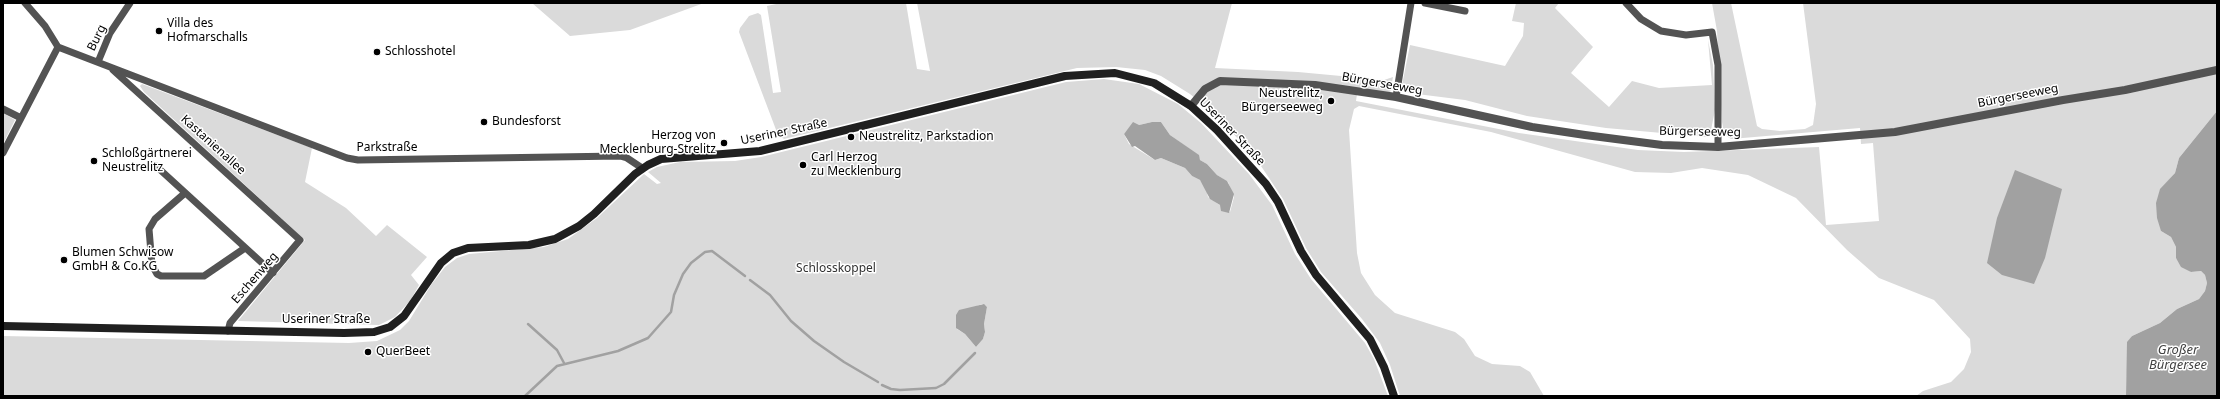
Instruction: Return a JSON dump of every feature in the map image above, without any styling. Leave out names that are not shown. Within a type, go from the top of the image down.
[{"type":"main road","name":"Useriner Straße","points":[[3,326],[360,333],[387,328],[398,322],[404,316],[433,274],[453,253],[468,248],[529,245],[554,239],[579,226],[594,214],[642,168],[666,158],[760,151],[1078,74],[1115,73],[1141,78],[1163,88],[1191,106],[1217,130],[1272,192],[1301,251],[1316,275],[1370,339],[1380,356],[1394,396]]},
{"type":"street","points":[[25,3],[45,26],[58,47],[98,62]]},
{"type":"street","name":"Burg","points":[[98,62],[110,33],[130,3]]},
{"type":"street","points":[[1396,97],[1411,3]]},
{"type":"street","points":[[1425,3],[1465,11]]},
{"type":"street","points":[[1626,3],[1641,19],[1661,31],[1686,35],[1712,32],[1718,65],[1718,147]]},
{"type":"street","points":[[3,154],[58,47]]},
{"type":"street","name":"Parkstraße","points":[[98,62],[343,156],[358,160],[620,156],[627,158],[642,168]]},
{"type":"street","name":"Kastanienallee","points":[[110,67],[300,240]]},
{"type":"street","name":"Bürgerseeweg","points":[[1191,106],[1212,84],[1228,80],[1321,85],[1396,97],[1518,124],[1585,135],[1662,145],[1718,147],[1895,132],[2063,100],[2125,90],[2217,70]]},
{"type":"street","points":[[3,109],[21,118]]},
{"type":"street","points":[[156,166],[274,273]]},
{"type":"street","points":[[185,193],[155,219],[150,230],[152,265],[157,274],[161,276],[204,276],[245,248]]},
{"type":"street","name":"Eschenweg","points":[[228,331],[230,323],[274,273],[300,240]]},
{"type":"green space","points":[[532,3],[704,3],[630,30],[570,36]]},
{"type":"green space","points":[[781,3],[906,3],[917,69],[930,71],[917,3],[1232,3],[1215,68],[1298,72],[1384,80],[1393,77],[1389,99],[1357,94],[1356,101],[1519,133],[1638,150],[1684,152],[1819,147],[1826,225],[1879,221],[1873,143],[1861,144],[1860,128],[1731,139],[1728,137],[1724,133],[1722,122],[1717,31],[1712,3],[1731,3],[1757,126],[1762,129],[1780,131],[1805,129],[1813,125],[1816,104],[1803,3],[2217,3],[2217,111],[2179,158],[2175,173],[2160,190],[2161,231],[2171,237],[2176,247],[2176,258],[2191,272],[2201,271],[2205,275],[2207,283],[2205,291],[2199,299],[2177,309],[2160,323],[2132,336],[2128,342],[2126,396],[1916,396],[1923,391],[1951,382],[1964,369],[1971,352],[1970,339],[1934,300],[1879,278],[1847,250],[1796,198],[1748,175],[1702,168],[1671,173],[1635,172],[1491,132],[1359,106],[1354,109],[1349,130],[1357,253],[1361,273],[1375,295],[1395,313],[1455,332],[1464,339],[1475,356],[1492,364],[1520,366],[1530,372],[1544,396],[1400,396],[1390,365],[1380,343],[1362,319],[1321,272],[1306,248],[1283,199],[1257,160],[1220,119],[1190,94],[1161,76],[1145,70],[1116,67],[1077,68],[784,139],[778,135],[739,32],[740,28],[749,16],[758,13],[761,15],[773,93],[781,92],[767,6]]},
{"type":"green space","points":[[1516,3],[1559,3],[1555,8],[1593,47],[1571,73],[1609,107],[1632,81],[1659,88],[1712,85],[1708,40],[1713,65],[1715,110],[1711,130],[1707,137],[1606,128],[1527,116],[1465,100],[1409,93],[1404,90],[1402,85],[1410,45],[1505,66],[1523,36],[1524,23],[1512,21]]},
{"type":"green space","name":"Schlosskoppel","points":[[1104,79],[1139,84],[1178,104],[1201,123],[1249,174],[1272,205],[1295,254],[1311,279],[1365,343],[1374,359],[1388,396],[3,396],[3,336],[349,343],[377,341],[400,330],[409,321],[431,285],[445,267],[457,258],[469,254],[544,247],[568,239],[597,218],[644,174],[657,184],[661,183],[648,172],[657,167],[680,162],[735,161],[761,157],[1066,82]],"holes":[[[1152,122],[1161,122],[1170,135],[1198,155],[1200,160],[1207,164],[1217,175],[1228,182],[1234,197],[1230,212],[1208,197],[1206,188],[1200,180],[1192,176],[1185,168],[1161,158],[1155,160],[1129,144],[1124,134],[1130,127]],[[982,304],[987,307],[984,324],[985,332],[983,339],[976,347],[965,334],[957,329],[977,306]]]},
{"type":"green space","points":[[142,84],[312,148],[305,182],[346,208],[376,236],[387,225],[427,257],[411,275],[419,285],[410,301],[395,317],[379,325],[238,321],[305,240],[144,92],[140,86]]},
{"type":"green space","points":[[3,113],[15,120],[3,144]]},
{"type":"water","name":"Großer Bürgersee","points":[[2217,111],[2217,396],[2126,396],[2127,342],[2132,336],[2160,323],[2177,309],[2199,299],[2205,291],[2207,283],[2205,275],[2201,271],[2191,272],[2181,267],[2176,258],[2176,247],[2171,237],[2161,231],[2157,218],[2156,203],[2160,189],[2175,173],[2179,158]]},
{"type":"water","points":[[1133,122],[1139,125],[1152,122],[1161,122],[1170,135],[1199,155],[1200,160],[1207,164],[1217,175],[1227,181],[1234,194],[1229,213],[1221,211],[1220,205],[1210,199],[1200,180],[1192,176],[1185,168],[1161,158],[1155,160],[1135,146],[1132,147],[1124,134]]},
{"type":"water","points":[[2015,170],[2062,189],[2045,258],[2034,284],[2002,275],[1987,263],[1997,218]]},
{"type":"water","points":[[984,304],[987,307],[984,324],[985,332],[983,339],[976,347],[965,334],[956,328],[956,315],[959,310]]},
{"type":"waterway","points":[[525,396],[557,366],[618,351],[648,338],[671,312],[674,295],[683,274],[691,263],[705,252],[712,251],[745,276]]},
{"type":"waterway","points":[[750,280],[770,295],[791,321],[814,341],[844,362],[878,382]]},
{"type":"waterway","points":[[528,324],[557,350],[564,363]]},
{"type":"waterway","points":[[882,385],[891,389],[900,390],[936,388],[944,384],[975,353]]},
{"type":"place","name":"Villa des Hofmarschalls","points":[[159,31]]},
{"type":"place","name":"Schlosshotel","points":[[377,52]]},
{"type":"place","name":"Neustrelitz, Bürgerseeweg","points":[[1331,101]]},
{"type":"place","name":"Bundesforst","points":[[484,122]]},
{"type":"place","name":"Neustrelitz, Parkstadion","points":[[851,137]]},
{"type":"place","name":"Herzog von Mecklenburg-Strelitz","points":[[724,143]]},
{"type":"place","name":"Schloßgärtnerei Neustrelitz","points":[[94,161]]},
{"type":"place","name":"Carl Herzog zu Mecklenburg","points":[[803,165]]},
{"type":"place","name":"Blumen Schwisow GmbH & Co.KG","points":[[64,260]]},
{"type":"place","name":"QuerBeet","points":[[368,352]]}]
